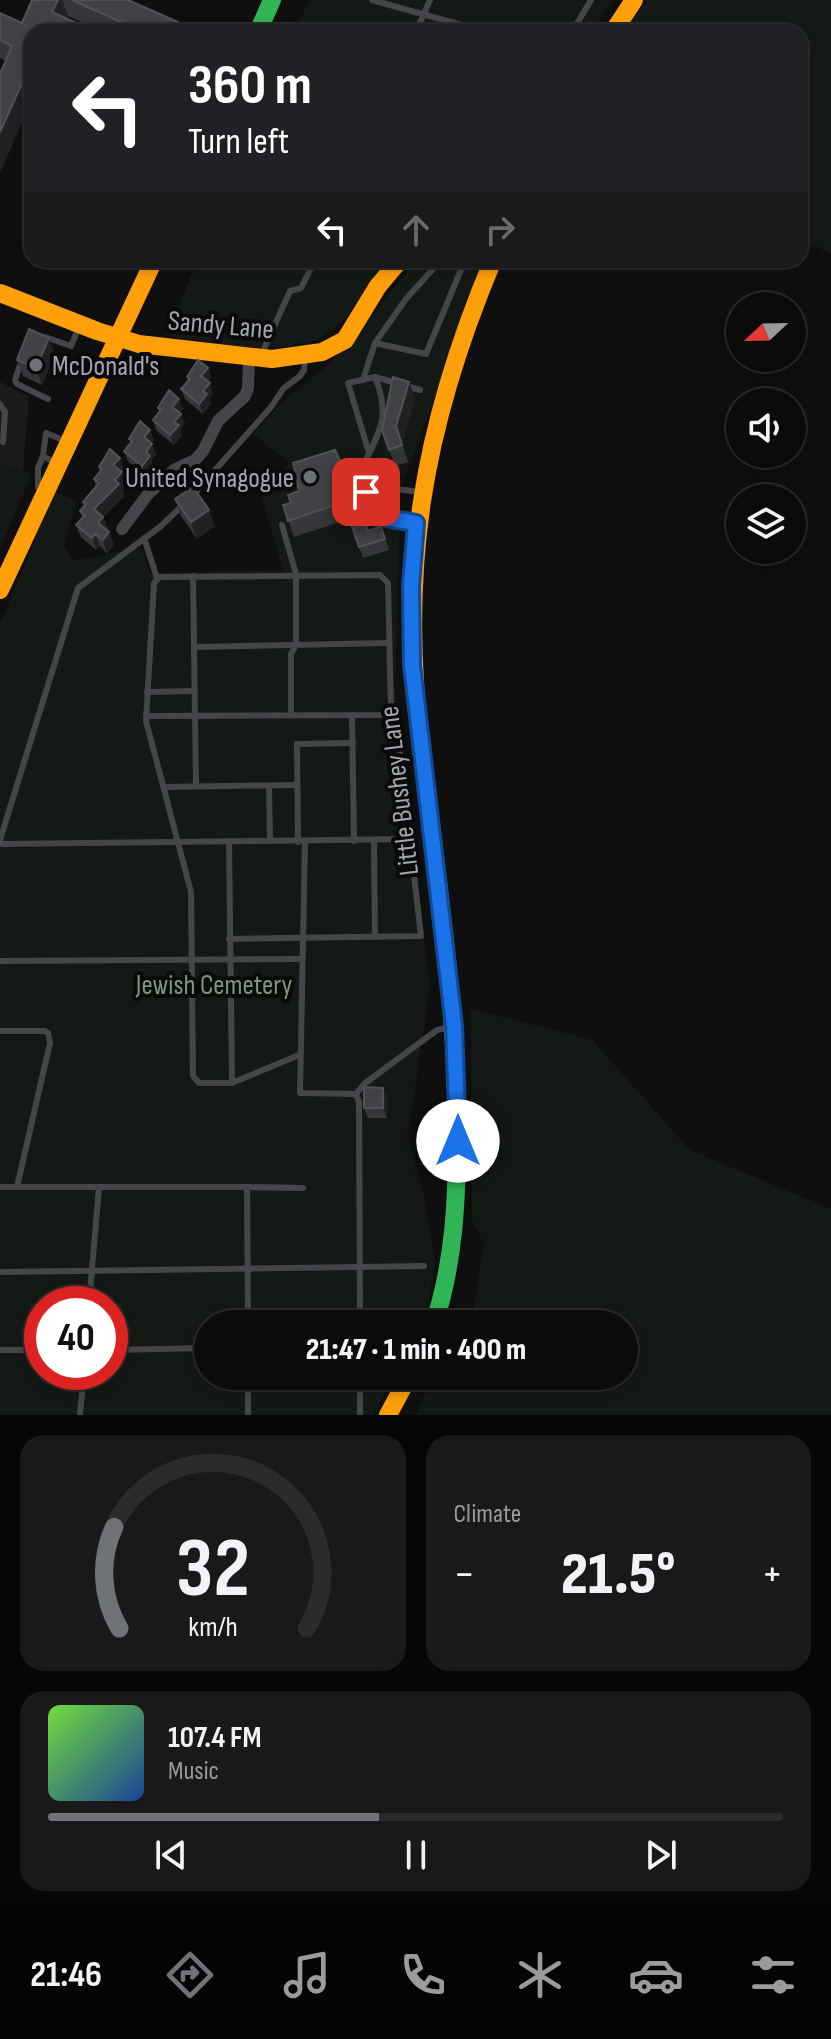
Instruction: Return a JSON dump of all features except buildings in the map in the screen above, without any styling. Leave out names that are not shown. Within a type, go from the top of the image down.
[{"type":"main road","points":[[262,24],[272,0]]},
{"type":"main road","points":[[618,24],[634,0]]},
{"type":"main road","points":[[0,590],[40,503],[50,460],[68,442],[150,268]]},
{"type":"main road","name":"Sandy Lane","points":[[0,293],[139,344],[256,353],[272,359],[305,355],[334,347],[345,340],[378,286],[393,268]]},
{"type":"main road","name":"Little Bushey Lane","points":[[439,1310],[446,1287],[454,1238],[459,1117],[454,1026],[412,665],[411,586],[420,492],[447,376],[464,326],[489,268]]},
{"type":"main road","points":[[388,1415],[401,1390]]},
{"type":"street","points":[[122,529],[148,494],[174,470],[195,460],[218,421],[245,396],[256,353]]},
{"type":"lane","points":[[372,0],[457,24]]},
{"type":"lane","points":[[420,24],[430,0]]},
{"type":"lane","points":[[577,24],[591,0]]},
{"type":"lane","points":[[256,353],[290,291],[301,288],[311,268]]},
{"type":"lane","points":[[363,380],[375,343],[406,299],[434,268]]},
{"type":"lane","points":[[375,343],[426,354],[462,268]]},
{"type":"lane","points":[[35,337],[43,336],[71,346],[80,323]]},
{"type":"lane","points":[[24,354],[15,380],[17,384],[48,399]]},
{"type":"lane","points":[[305,355],[306,364],[300,376],[284,388],[271,407],[191,496],[161,526],[83,583],[76,593],[0,842],[410,839]]},
{"type":"lane","points":[[375,377],[384,414],[377,440],[360,473],[376,512],[384,519],[416,523]]},
{"type":"lane","points":[[369,453],[348,383],[375,377],[420,390]]},
{"type":"lane","points":[[0,404],[5,412],[3,442]]},
{"type":"lane","points":[[366,492],[381,487],[420,492]]},
{"type":"lane","points":[[282,525],[296,574],[296,645],[291,654],[291,715]]},
{"type":"lane","points":[[144,538],[157,578],[154,583],[146,716],[191,892],[193,1076],[199,1083],[232,1083],[299,1055]]},
{"type":"lane","points":[[157,578],[380,575],[388,583],[391,712],[396,720],[421,936],[229,939]]},
{"type":"lane","points":[[193,576],[196,786]]},
{"type":"lane","points":[[194,647],[388,643]]},
{"type":"lane","points":[[147,692],[194,691]]},
{"type":"lane","points":[[146,716],[391,712]]},
{"type":"lane","points":[[352,715],[354,841]]},
{"type":"lane","points":[[353,743],[297,744],[305,939],[301,959],[299,1055],[300,1093],[356,1094]]},
{"type":"lane","points":[[164,787],[297,785]]},
{"type":"lane","points":[[269,786],[270,841]]},
{"type":"lane","points":[[229,841],[232,1083]]},
{"type":"lane","points":[[374,841],[375,937]]},
{"type":"lane","points":[[0,961],[301,959]]},
{"type":"lane","points":[[356,1094],[364,1084],[437,1030],[454,1026]]},
{"type":"lane","points":[[0,1031],[45,1031],[50,1043],[17,1187]]},
{"type":"lane","points":[[356,1094],[359,1102],[360,1310]]},
{"type":"lane","points":[[0,1187],[303,1188]]},
{"type":"lane","points":[[91,1286],[99,1187]]},
{"type":"lane","points":[[247,1187],[248,1310]]},
{"type":"lane","points":[[0,1272],[424,1266]]},
{"type":"lane","points":[[128,1350],[194,1348]]},
{"type":"lane","points":[[0,1350],[24,1350]]},
{"type":"lane","points":[[80,1415],[82,1390]]},
{"type":"lane","points":[[248,1390],[248,1415]]},
{"type":"lane","points":[[360,1390],[360,1415]]},
{"type":"shaded area","points":[[0,382],[29,397],[23,469],[0,464]]},
{"type":"green space","points":[[309,0],[614,0],[596,24],[298,24]]},
{"type":"green space","points":[[646,0],[831,0],[831,254],[808,242],[808,24],[630,24]]},
{"type":"green space","points":[[195,268],[386,268],[342,322],[317,340],[266,350],[166,336]]},
{"type":"green space","name":"Jewish Cemetery","points":[[411,268],[483,268],[401,488],[395,691],[430,985],[408,1136],[423,1192],[435,1263],[427,1310],[194,1310],[194,1390],[387,1390],[373,1415],[0,1415],[0,624],[55,492],[77,501],[64,546],[73,561],[142,547],[149,573],[283,570],[262,498],[289,463],[253,434],[285,399],[329,364]]},
{"type":"green space","points":[[0,464],[23,469],[31,476],[0,549]]},
{"type":"green space","points":[[471,1009],[592,1040],[690,1150],[831,1209],[831,1415],[416,1415],[426,1390],[638,1390],[638,1310],[473,1310],[484,1244],[472,1220]]},
{"type":"traffic: fast","points":[[262,24],[272,0]]},
{"type":"traffic: fast","points":[[422,755],[446,946],[456,1089],[455,1208],[446,1278],[438,1310]]},
{"type":"traffic: slow","points":[[618,24],[634,0]]},
{"type":"traffic: slow","points":[[0,590],[150,268]]},
{"type":"traffic: slow","points":[[0,293],[139,344],[272,359],[322,352],[345,340],[378,286],[393,268]]},
{"type":"traffic: slow","points":[[422,755],[413,624],[415,563],[422,502],[449,383],[490,268]]},
{"type":"traffic: slow","points":[[388,1415],[401,1390]]},
{"type":"place","name":"McDonald's","points":[[36,365]]},
{"type":"place","name":"United Synagogue","points":[[310,477]]},
{"type":"route","points":[[366,492],[376,512],[384,519],[416,523],[411,586],[412,665],[452,1000],[458,1141]]}]
